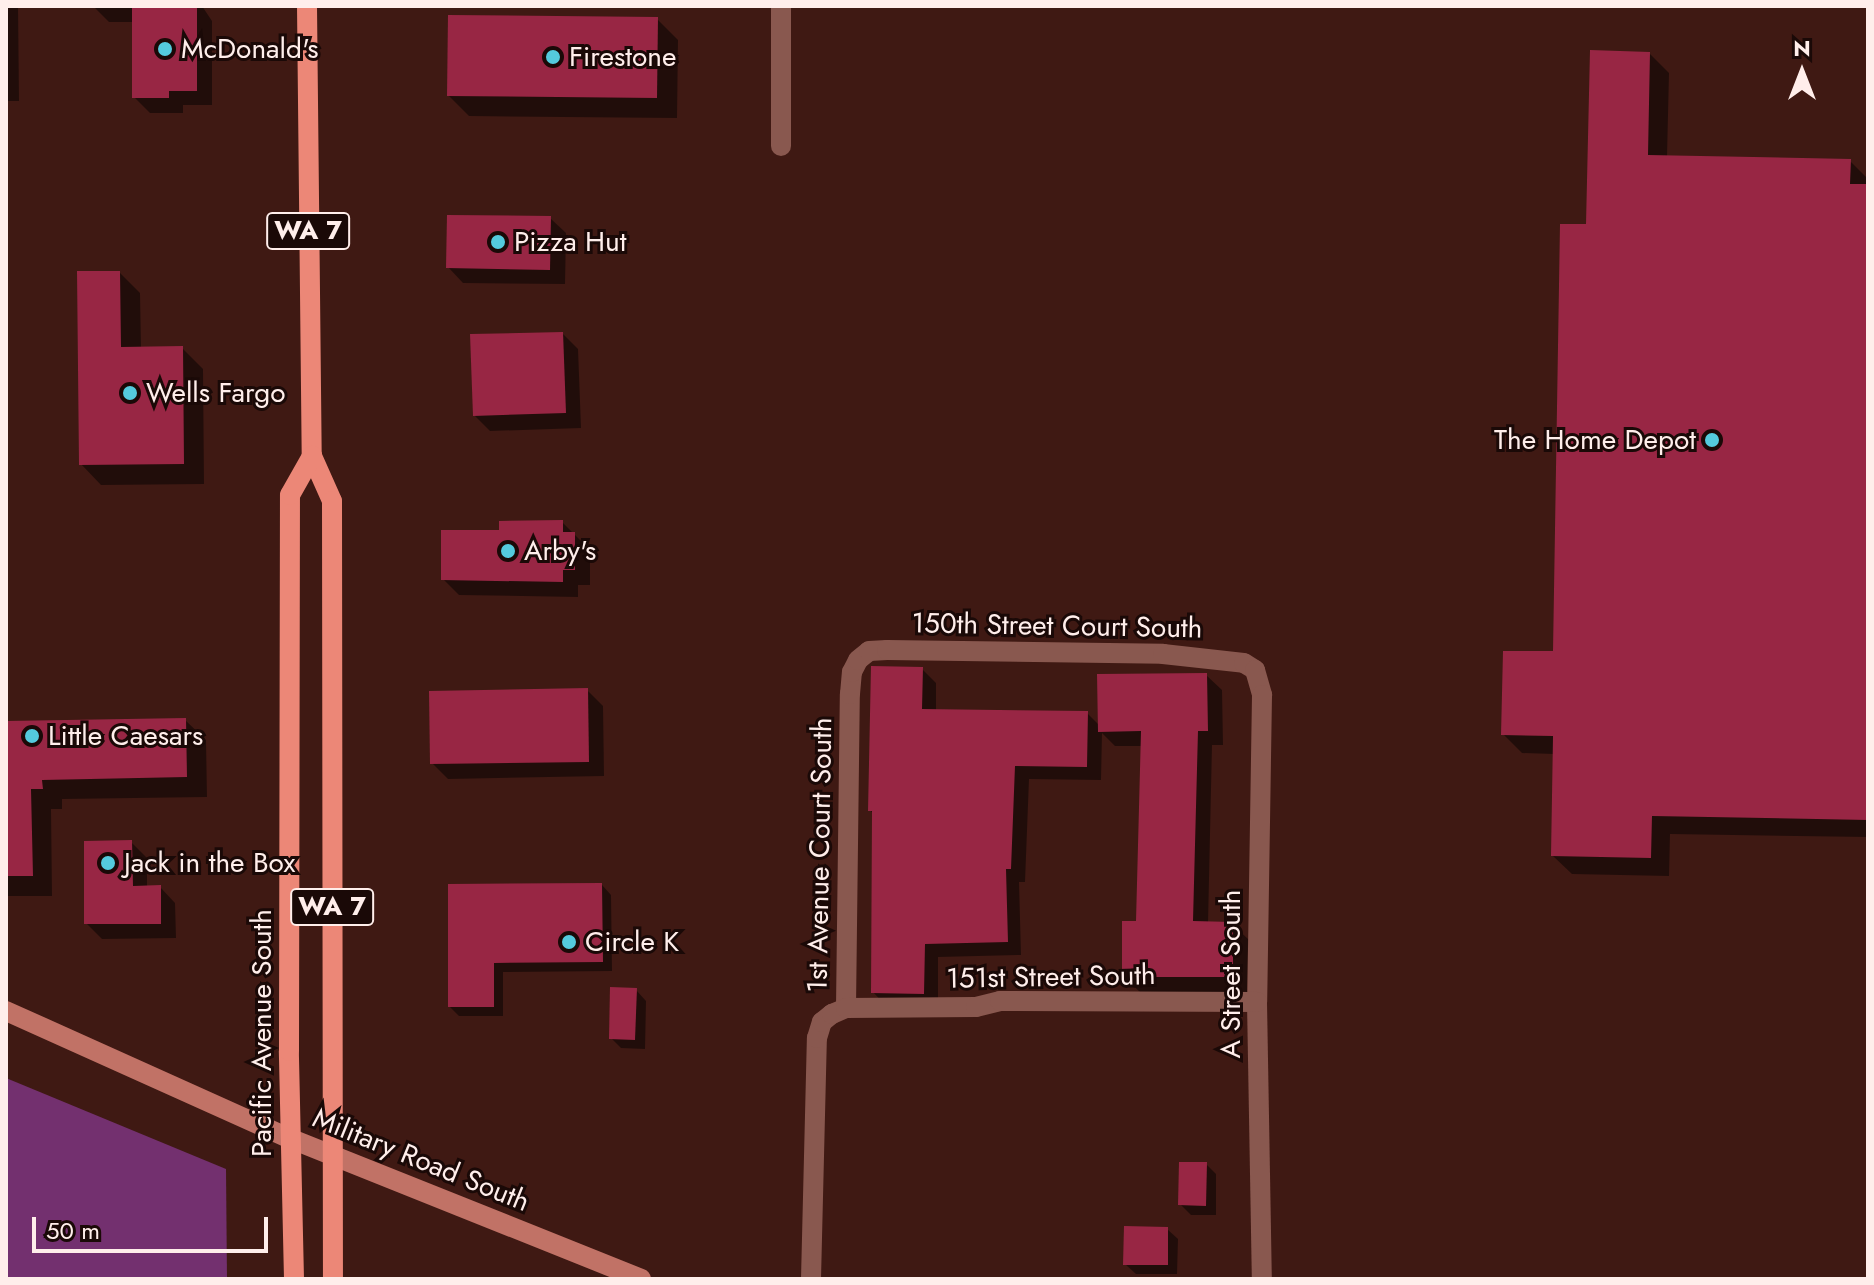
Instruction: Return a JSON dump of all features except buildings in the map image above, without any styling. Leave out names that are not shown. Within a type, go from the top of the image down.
[{"type":"main road","name":"WA 7","points":[[307,6],[312,456],[332,501],[333,1279]]},
{"type":"main road","name":"Pacific Avenue South","points":[[294,1279],[289,1138],[290,495],[312,456]]},
{"type":"main road","name":"Military Road South","points":[[6,1011],[289,1138],[641,1279]]},
{"type":"street","points":[[781,6],[781,146]]},
{"type":"street","name":"150th Street Court South","points":[[858,660],[869,651],[887,650],[1163,654],[1221,658],[1244,663],[1255,670]]},
{"type":"street","name":"1st Avenue Court South","points":[[811,1279],[817,1038],[822,1022],[846,1008],[850,694],[858,660]]},
{"type":"street","name":"A Street South","points":[[1255,670],[1262,695],[1257,1002],[1262,1279]]},
{"type":"street","name":"151st Street South","points":[[846,1008],[976,1007],[1000,1001],[1257,1002]]},
{"type":"shaded area","points":[[6,1078],[226,1169],[227,1279],[6,1279]]},
{"type":"place","name":"McDonald's","points":[[165,49]]},
{"type":"place","name":"Firestone","points":[[553,57]]},
{"type":"place","name":"Pizza Hut","points":[[498,242]]},
{"type":"place","name":"Wells Fargo","points":[[130,393]]},
{"type":"place","name":"The Home Depot","points":[[1712,440]]},
{"type":"place","name":"Arby's","points":[[508,551]]},
{"type":"place","name":"Little Caesars","points":[[32,736]]},
{"type":"place","name":"Jack in the Box","points":[[108,863]]},
{"type":"place","name":"Circle K","points":[[569,942]]}]
